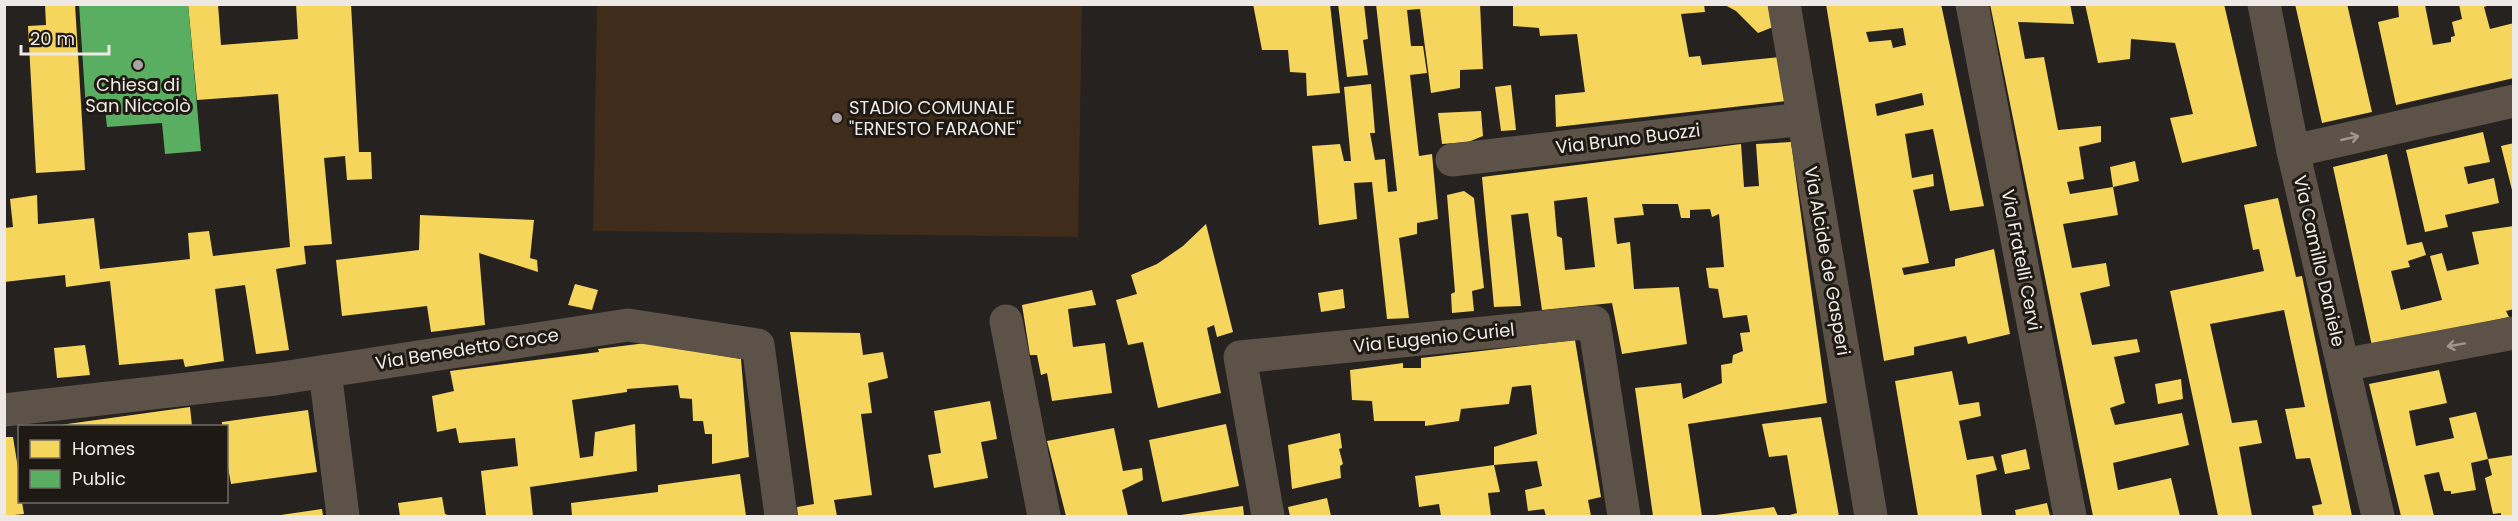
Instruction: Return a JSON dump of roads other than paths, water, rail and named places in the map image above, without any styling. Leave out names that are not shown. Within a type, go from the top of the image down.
[{"type":"street","name":"Via Alcide de Gasperi","points":[[1784,4],[1871,516]]},
{"type":"street","name":"Via Fratelli Cervi","points":[[1972,4],[2070,516]]},
{"type":"street","name":"Via Camillo Daniele","points":[[2264,4],[2293,151],[2378,516]]},
{"type":"street","points":[[2293,151],[2514,101]]},
{"type":"street","name":"Via Bruno Buozzi","points":[[1452,160],[1803,118]]},
{"type":"street","points":[[1006,321],[1044,516]]},
{"type":"street","name":"Via Eugenio Curiel","points":[[1268,516],[1240,357],[1594,322],[1624,516]]},
{"type":"street","name":"Via Benedetto Croce","points":[[4,410],[325,371],[628,325],[758,345],[781,516]]},
{"type":"street","points":[[2343,365],[2514,333]]},
{"type":"street","points":[[325,371],[343,516]]},
{"type":"place","name":"Chiesa di San Niccolò","points":[[138,65]]},
{"type":"place","name":"STADIO COMUNALE \"ERNESTO FARAONE\"","points":[[837,118]]}]
